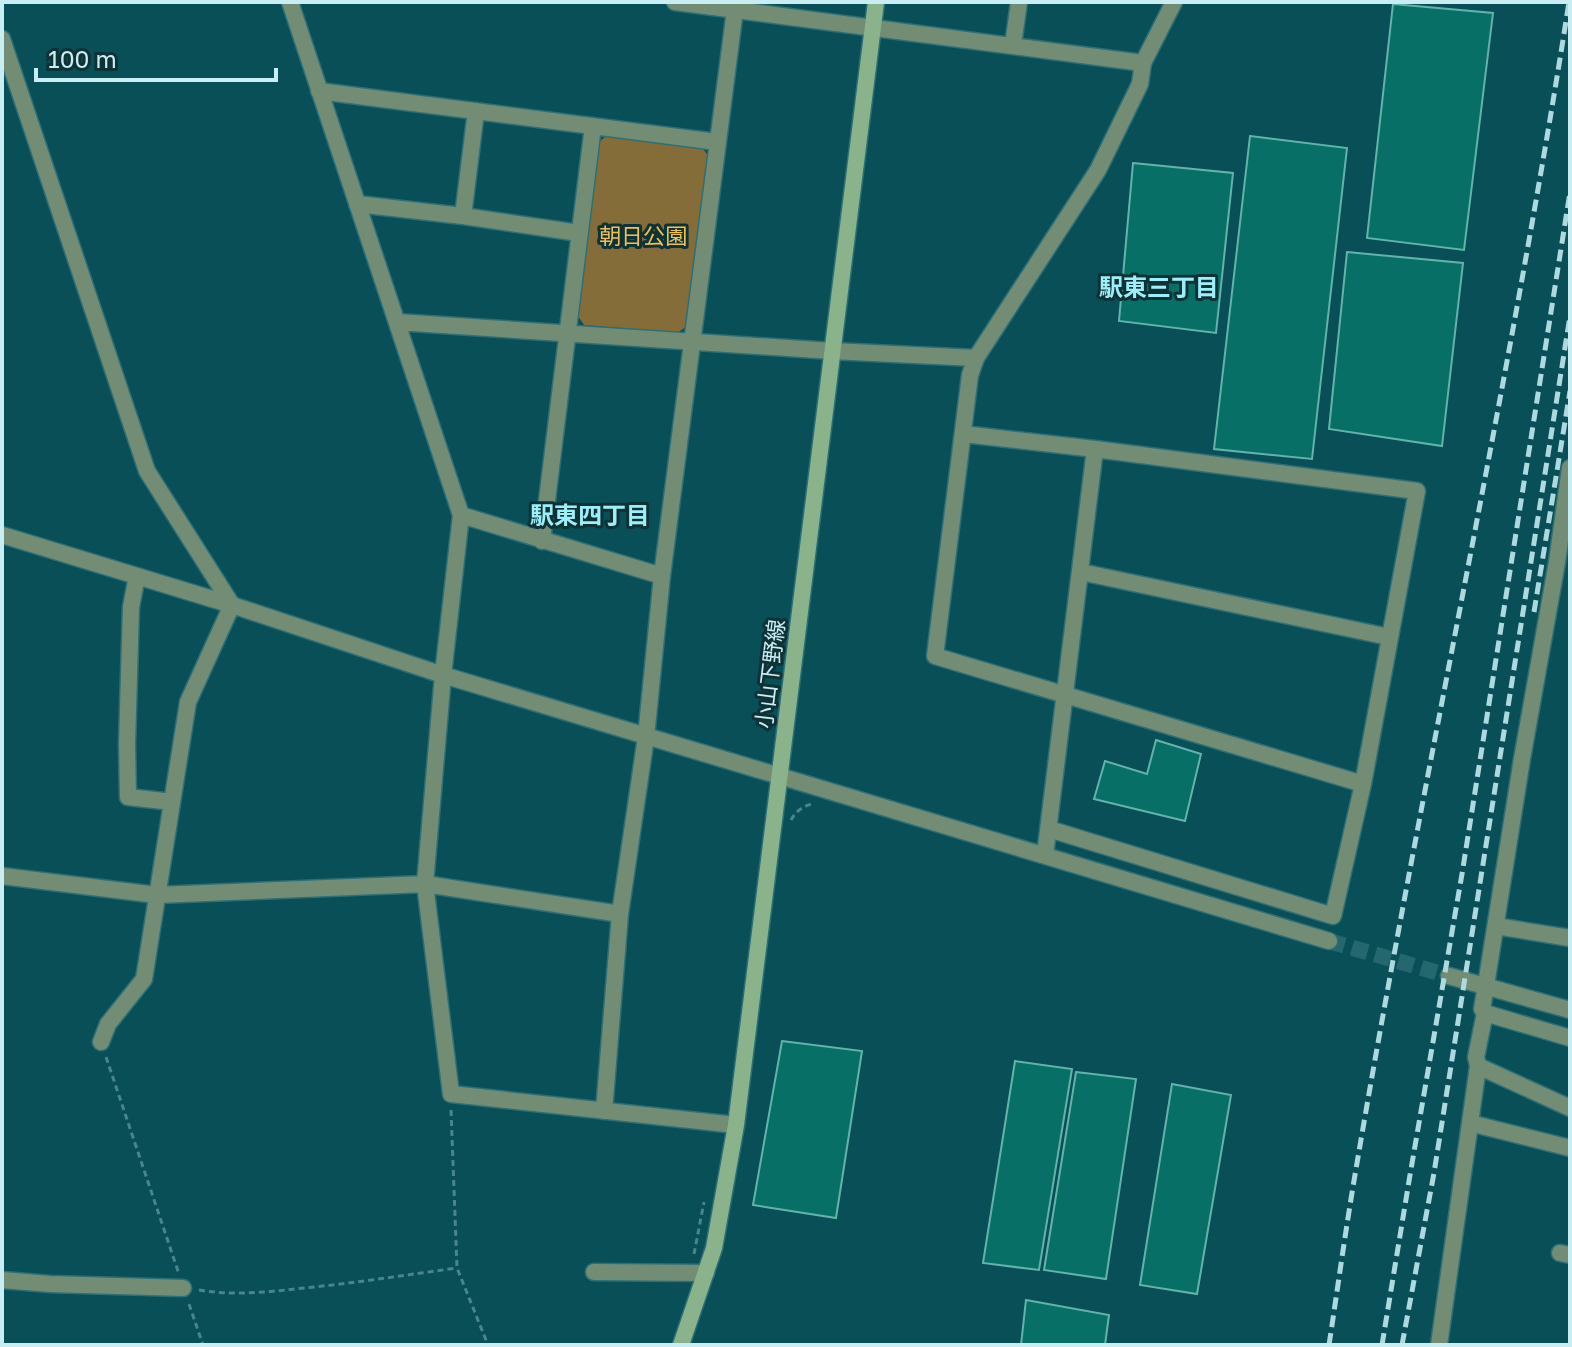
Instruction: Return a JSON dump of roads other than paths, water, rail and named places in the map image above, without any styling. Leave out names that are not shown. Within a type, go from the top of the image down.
[{"type":"main road","name":"小山下野線","points":[[681,1345],[714,1248],[736,1125],[876,2]]},
{"type":"street","points":[[290,2],[461,515],[425,884],[451,1094],[736,1125]]},
{"type":"street","points":[[675,2],[736,6],[1143,63]]},
{"type":"street","points":[[1013,45],[1019,2]]},
{"type":"street","points":[[1174,2],[1143,63],[1140,84],[1098,170],[976,358],[970,375],[935,656],[1363,784]]},
{"type":"street","points":[[604,1111],[620,914],[646,737],[662,576],[736,6]]},
{"type":"street","points":[[2,39],[147,471],[232,605]]},
{"type":"street","points":[[319,91],[717,142]]},
{"type":"street","points":[[463,216],[476,111]]},
{"type":"street","points":[[542,541],[593,126]]},
{"type":"street","points":[[357,204],[579,233]]},
{"type":"street","points":[[397,322],[976,358]]},
{"type":"street","points":[[963,434],[1417,491],[1363,784],[1333,916],[1049,829]]},
{"type":"street","points":[[1045,855],[1095,449]]},
{"type":"street","points":[[1439,1345],[1478,1066],[1476,1057],[1485,1013],[1482,1009],[1522,759],[1563,562],[1570,468]]},
{"type":"street","points":[[461,515],[662,576]]},
{"type":"street","points":[[2,535],[232,605],[443,675],[1329,941]]},
{"type":"street","points":[[1081,572],[1389,637]]},
{"type":"street","points":[[137,576],[131,607],[128,797],[172,802]]},
{"type":"street","points":[[101,1042],[108,1024],[144,979],[188,702],[232,605]]},
{"type":"street","points":[[2,876],[157,895],[425,884],[620,914]]},
{"type":"street","points":[[1496,926],[1570,938]]},
{"type":"street","points":[[1449,976],[1570,1010]]},
{"type":"street","points":[[1485,1013],[1570,1038]]},
{"type":"street","points":[[1478,1066],[1570,1108]]},
{"type":"street","points":[[1470,1123],[1570,1148]]},
{"type":"street","points":[[594,1272],[706,1273]]},
{"type":"street","points":[[2,1280],[183,1288]]},
{"type":"tunnel","points":[[1329,941],[1449,976]]},
{"type":"railway","points":[[1329,1345],[1382,1023],[1519,294],[1569,2]]},
{"type":"railway","points":[[1382,1345],[1462,874],[1570,192]]},
{"type":"railway","points":[[1402,1345],[1434,1173],[1570,316]]},
{"type":"railway","points":[[1534,612],[1570,391]]},
{"type":"district","name":"駅東三丁目","points":[[1159,288]]},
{"type":"district","name":"駅東四丁目","points":[[590,516]]},
{"type":"park label","name":"朝日公園","points":[[643,236]]}]
